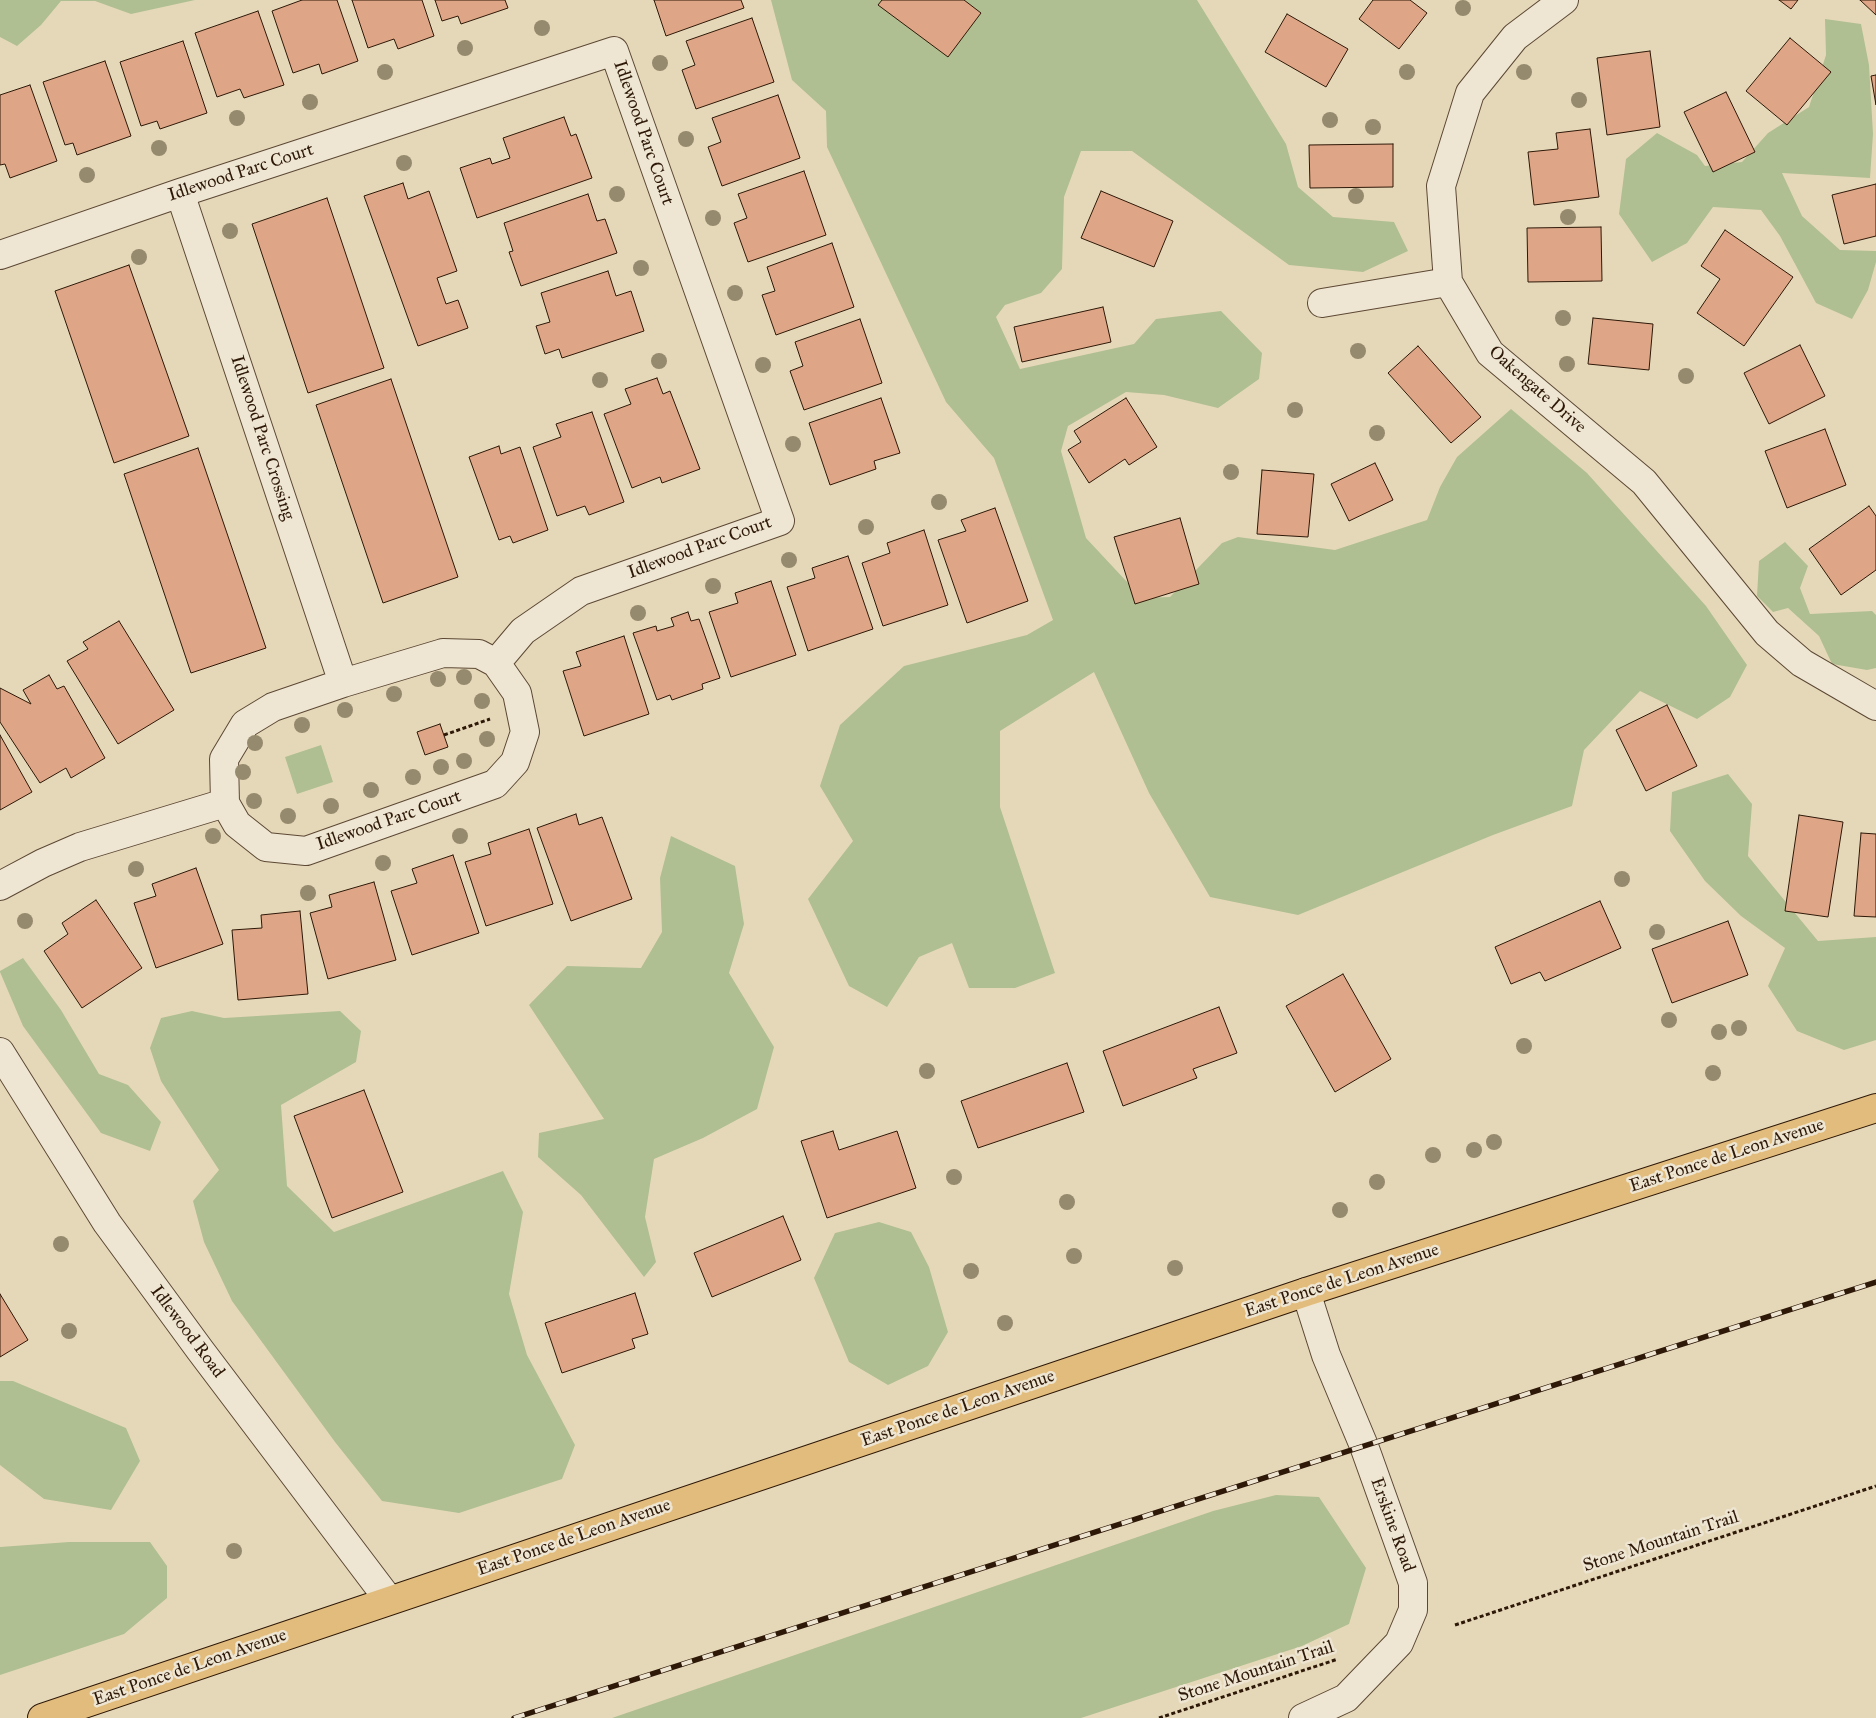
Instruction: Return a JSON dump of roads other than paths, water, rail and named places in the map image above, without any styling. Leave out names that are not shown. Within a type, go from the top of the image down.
[{"type":"main road","name":"East Ponce de Leon Avenue","points":[[42,1718],[1306,1292],[1876,1108]]},
{"type":"street","name":"Oakengate Drive","points":[[1564,0],[1516,37],[1470,93],[1441,186],[1448,282],[1490,353],[1644,482],[1767,633],[1802,663],[1876,706]]},
{"type":"street","name":"Idlewood Parc Court","points":[[0,255],[180,193],[614,51],[780,521],[581,591],[523,631],[496,664]]},
{"type":"street","name":"Idlewood Parc Crossing","points":[[180,193],[343,683]]},
{"type":"street","points":[[1322,303],[1448,282]]},
{"type":"street","name":"Idlewood Parc Court","points":[[443,653],[479,654],[496,664],[517,693],[525,732],[515,762],[495,784],[306,850],[266,847],[237,824],[225,803],[224,759],[244,724],[273,707],[343,683],[443,653]]},
{"type":"street","points":[[0,886],[43,862],[80,848],[225,803]]},
{"type":"street","name":"Idlewood Road","points":[[0,1052],[107,1223],[200,1350],[389,1600]]},
{"type":"street","name":"Erskine Road","points":[[1303,1718],[1346,1698],[1399,1643],[1413,1610],[1413,1583],[1364,1446],[1326,1355],[1306,1292]]},
{"type":"railway","points":[[514,1718],[1876,1282]]}]
